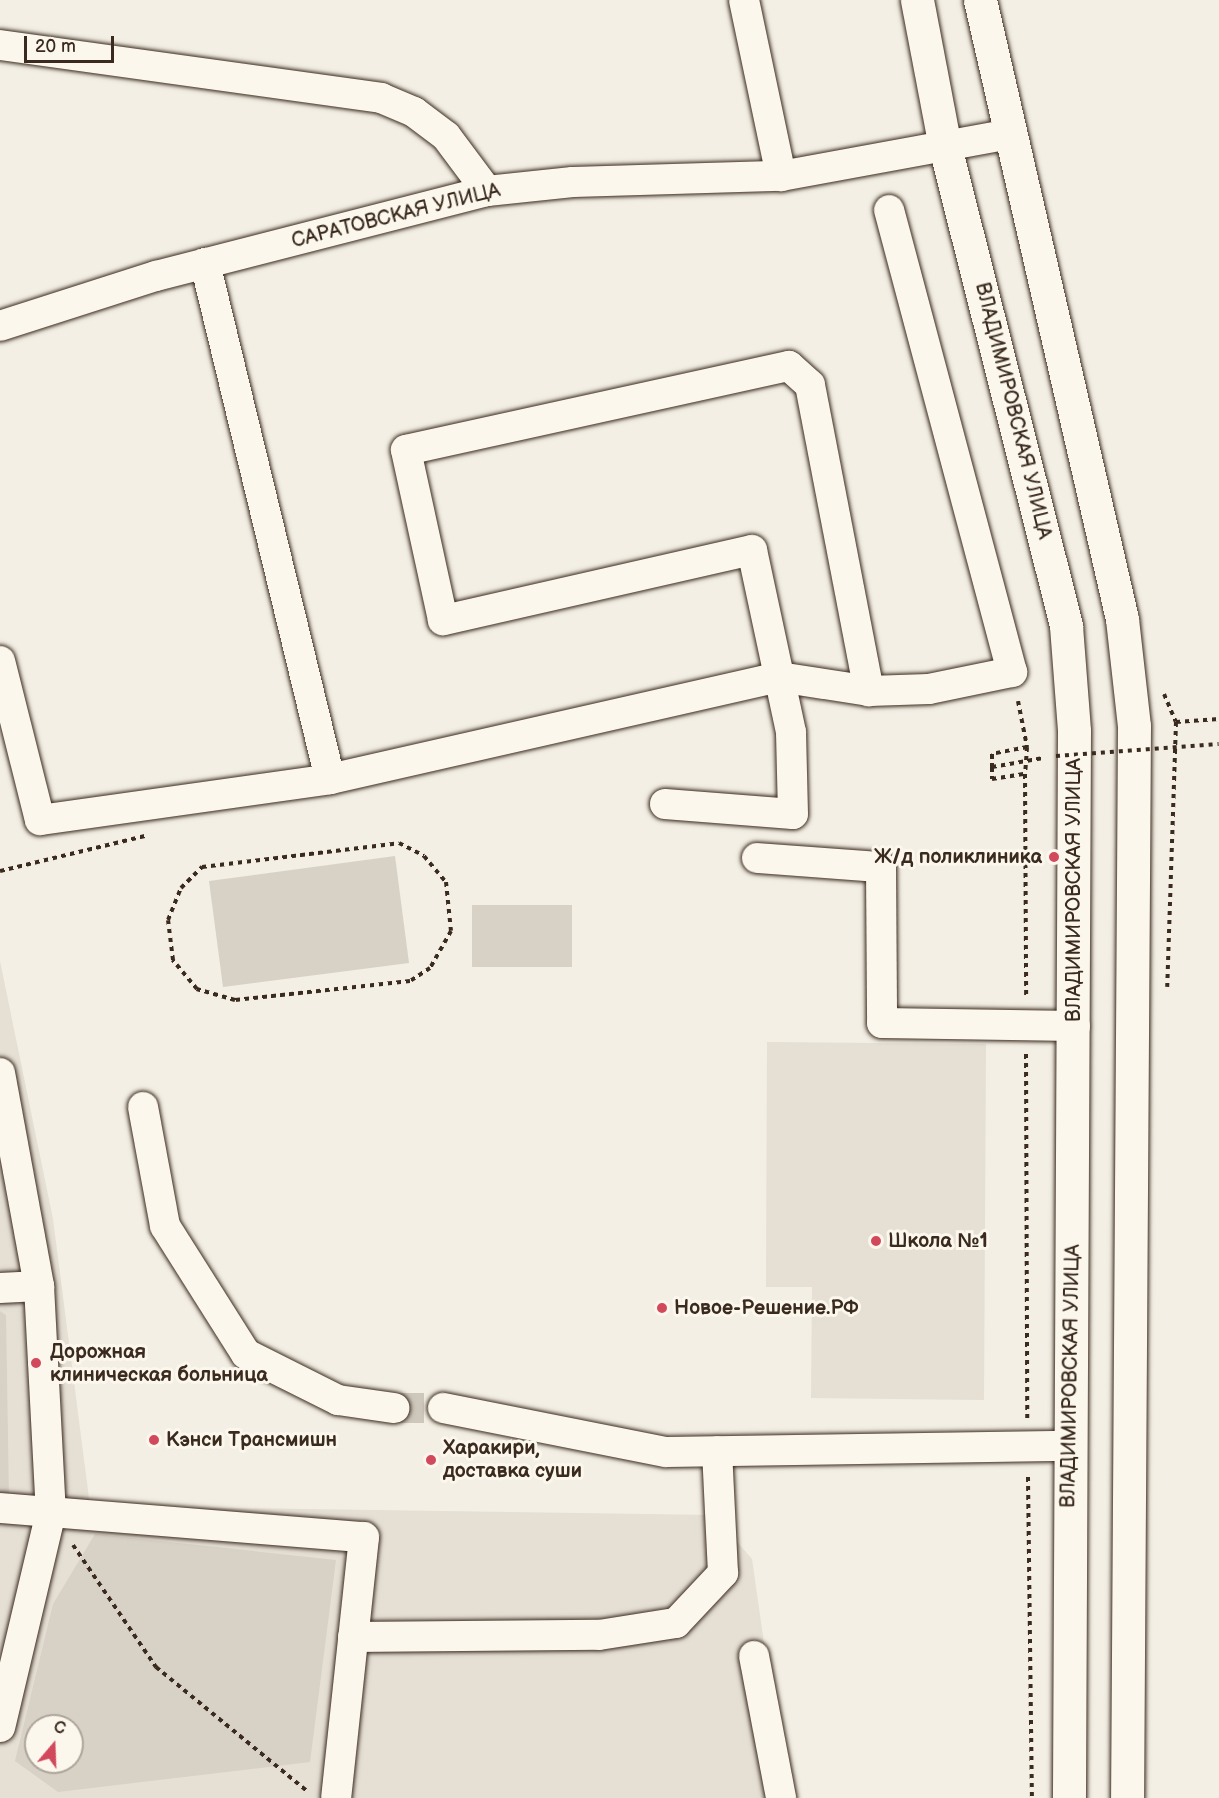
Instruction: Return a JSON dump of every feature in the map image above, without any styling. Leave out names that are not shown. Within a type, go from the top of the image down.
[{"type":"main road","name":"ВЛАДИМИРОВСКАЯ УЛИЦА","points":[[917,0],[945,147],[1065,626],[1074,731],[1075,1026],[1070,1446],[1070,1798]]},
{"type":"main road","points":[[980,0],[1122,619],[1134,726],[1127,1798]]},
{"type":"street","points":[[744,0],[781,176]]},
{"type":"street","points":[[0,45],[381,98],[414,112],[446,136],[487,191]]},
{"type":"street","name":"САРАТОВСКАЯ УЛИЦА","points":[[0,326],[205,263],[487,191],[573,182],[781,176],[1010,134]]},
{"type":"street","points":[[0,661],[40,820],[330,778],[779,677],[870,691],[929,689],[1012,672],[889,210]]},
{"type":"street","points":[[205,263],[330,778]]},
{"type":"street","points":[[664,804],[793,814],[791,732],[752,550],[443,620],[405,450],[789,366],[810,385],[870,691]]},
{"type":"street","points":[[756,858],[881,867],[882,1023],[1026,1029],[1075,1026]]},
{"type":"street","points":[[0,1073],[39,1286],[51,1512],[0,1727]]},
{"type":"street","points":[[143,1107],[165,1226],[246,1354],[338,1400],[394,1408]]},
{"type":"street","points":[[0,1288],[39,1286]]},
{"type":"street","points":[[444,1408],[666,1452],[1070,1446]]},
{"type":"street","points":[[353,1637],[599,1635],[676,1623],[723,1573],[717,1451]]},
{"type":"street","points":[[0,1508],[364,1537],[336,1798]]},
{"type":"street","points":[[754,1656],[781,1798]]},
{"type":"path","points":[[1012,672],[1027,747],[1025,774],[1027,1446],[1032,1798]]},
{"type":"path","points":[[1176,722],[1219,719]]},
{"type":"path","points":[[992,767],[1056,756],[1219,744]]},
{"type":"path","points":[[1025,774],[992,779],[992,753],[1027,747]]},
{"type":"path","points":[[0,871],[146,839],[136,806]]},
{"type":"path","points":[[399,843],[424,856],[446,882],[451,931],[430,968],[410,981],[235,1000],[198,989],[173,960],[168,920],[181,888],[202,867],[399,843]]},
{"type":"path","points":[[51,1512],[156,1667],[315,1798]]},
{"type":"shaded area","points":[[395,856],[409,963],[223,987],[209,881]]},
{"type":"shaded area","points":[[472,905],[572,905],[572,967],[472,967]]},
{"type":"shaded area","name":"Дорожная клиническая больница","points":[[0,961],[53,1219],[90,1506],[714,1515],[752,1559],[786,1798],[0,1798]]},
{"type":"shaded area","name":"Школа №1","points":[[767,1042],[986,1044],[984,1400],[811,1398],[812,1287],[766,1287]]},
{"type":"shaded area","points":[[0,1311],[6,1315],[9,1500],[0,1499]]},
{"type":"shaded area","points":[[95,1534],[336,1560],[310,1762],[58,1792],[33,1774],[84,1774],[84,1714],[26,1714],[53,1604]]},
{"type":"shaded area","points":[[24,1724],[24,1767],[15,1761]]},
{"type":"tunnel","points":[[394,1408],[443,1408]]},
{"type":"place","name":"Ж/д поликлиника","points":[[1054,857]]},
{"type":"place","name":"Школа №1","points":[[876,1241]]},
{"type":"place","name":"Новое-Решение.РФ","points":[[662,1308]]},
{"type":"place","name":"Дорожная клиническая больница","points":[[36,1363]]},
{"type":"place","name":"Кэнси Трансмишн","points":[[154,1440]]},
{"type":"place","name":"Харакири, доставка суши","points":[[431,1460]]}]
